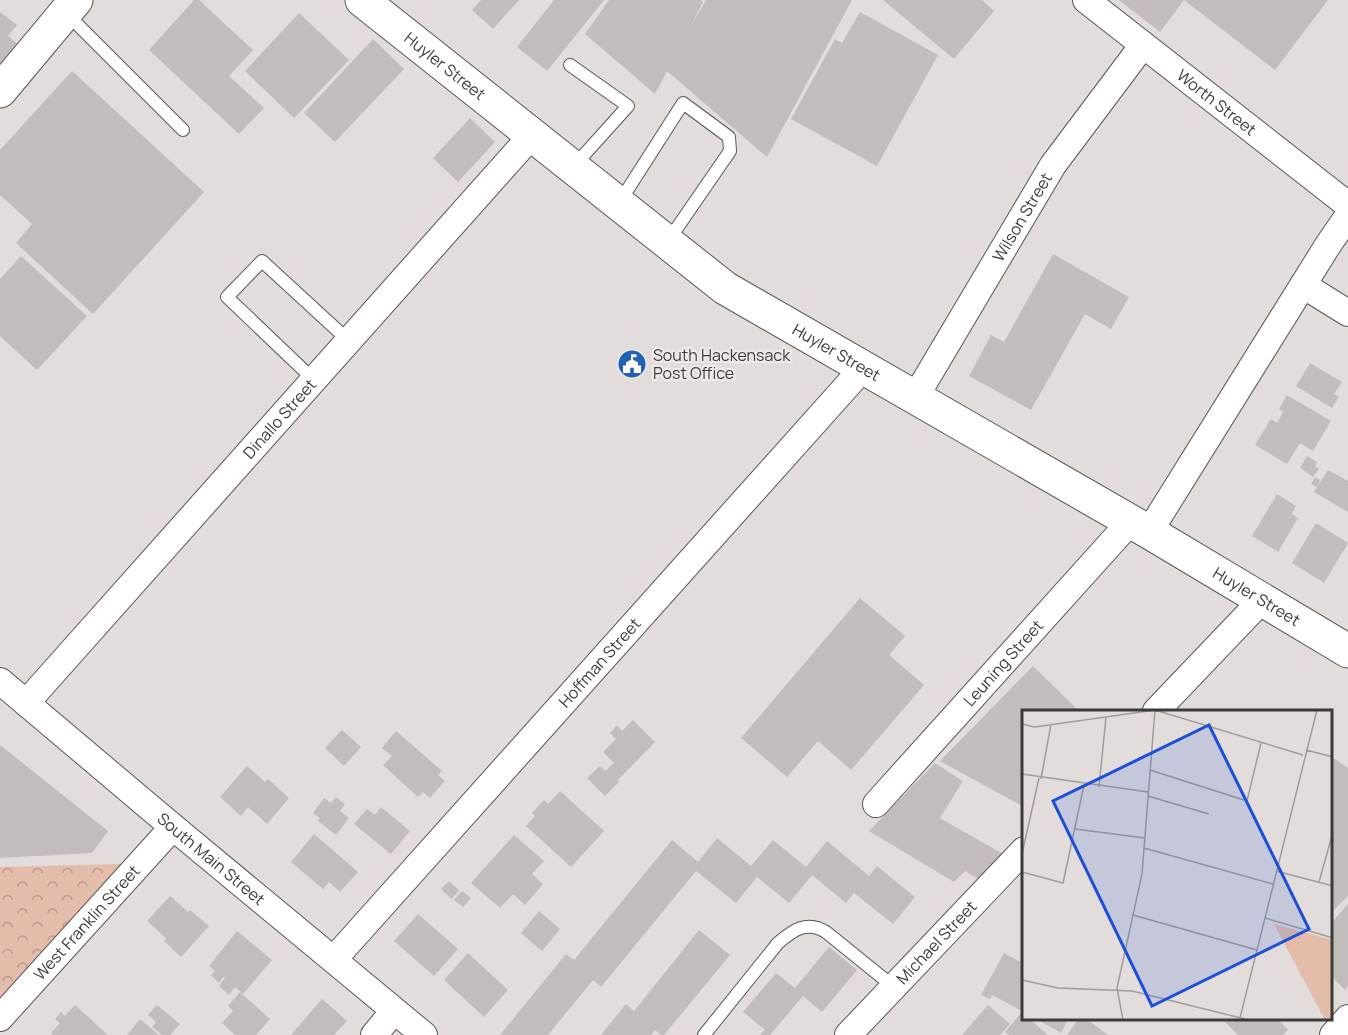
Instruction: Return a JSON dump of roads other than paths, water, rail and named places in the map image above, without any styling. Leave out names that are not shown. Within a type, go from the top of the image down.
[{"type":"street","name":"Worth Street","points":[[1086,0],[1348,205]]},
{"type":"street","name":"Huyler Street","points":[[366,1],[725,288],[1140,526],[1348,651]]},
{"type":"street","points":[[0,91],[71,6]]},
{"type":"street","name":"Wilson Street","points":[[916,396],[1053,165],[1143,45]]},
{"type":"street","name":"Dinallo Street","points":[[26,703],[532,135]]},
{"type":"street","name":"Leuning Street","points":[[876,804],[1140,526],[1348,216]]},
{"type":"street","points":[[1303,285],[1348,313]]},
{"type":"street","name":"Hoffman Street","points":[[334,960],[864,367]]},
{"type":"street","points":[[1157,710],[1262,600]]},
{"type":"street","name":"South Main Street","points":[[0,681],[424,1035]]},
{"type":"street","name":"West Franklin Street","points":[[0,1018],[173,827]]},
{"type":"street","name":"Michael Street","points":[[848,1035],[1022,852]]},
{"type":"street","points":[[374,1035],[394,1011]]},
{"type":"street","points":[[1332,1035],[1348,1018]]},
{"type":"lane","points":[[71,6],[183,130]]},
{"type":"lane","points":[[570,65],[628,106],[573,167]]},
{"type":"lane","points":[[619,204],[683,102],[729,137],[730,151],[667,242]]},
{"type":"lane","points":[[314,380],[228,297],[262,261],[349,341]]},
{"type":"lane","points":[[704,1035],[778,943],[791,931],[806,925],[818,927],[826,932],[894,987]]},
{"type":"place","name":"South Hackensack Post Office","points":[[632,364]]}]
